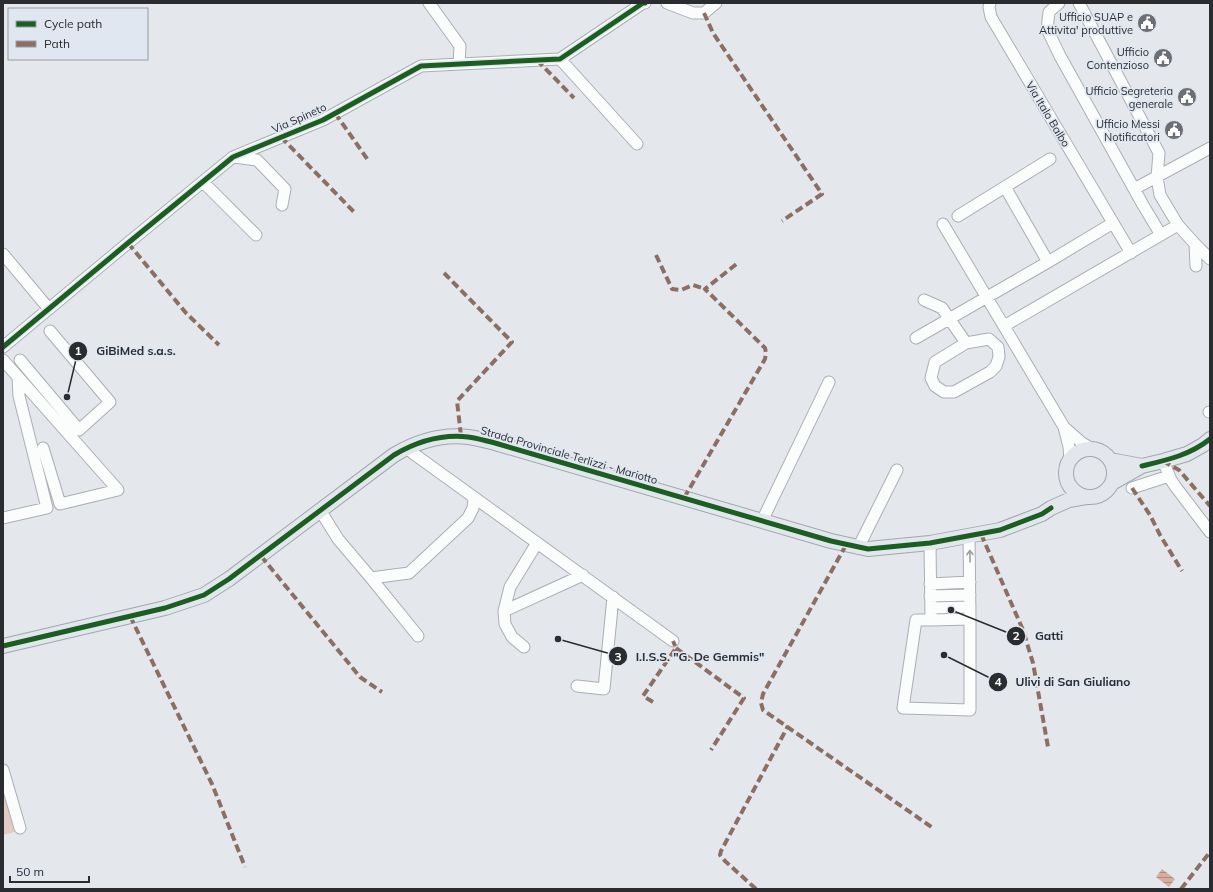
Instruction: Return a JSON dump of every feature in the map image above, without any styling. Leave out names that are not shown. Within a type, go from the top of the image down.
[{"type":"main road","name":"Strada Provinciale Terlizzi - Mariotto","points":[[3,646],[165,608],[204,595],[229,579],[394,454],[426,441],[444,437],[461,436],[476,438],[830,541],[858,548],[878,549],[930,543],[1000,530],[1042,514],[1069,500],[1094,497],[1101,494],[1108,489],[1112,483],[1142,466],[1187,454],[1203,445],[1210,439]]},
{"type":"main road","name":"Strada Provinciale Terlizzi - Mariotto","points":[[1091,448],[1105,454],[1110,460],[1142,466]]},
{"type":"main road","points":[[1086,497],[1073,491],[1066,478],[1065,471],[1067,464],[1076,452],[1091,448]]},
{"type":"main road","points":[[1110,460],[1114,475],[1112,483]]},
{"type":"main road","points":[[1052,508],[1066,478]]},
{"type":"street","points":[[429,3],[460,46],[460,64]]},
{"type":"street","points":[[637,144],[560,59],[636,7],[645,3]]},
{"type":"street","points":[[667,3],[693,13],[704,13],[716,3]]},
{"type":"street","name":"Via Italo Balbo","points":[[990,3],[989,7],[991,17],[1131,252]]},
{"type":"street","points":[[1059,3],[1049,12],[1046,29],[1161,235]]},
{"type":"street","points":[[1079,3],[1159,153],[1157,177],[1160,195],[1178,225],[1210,259]]},
{"type":"street","name":"Via Spineto","points":[[3,348],[233,157],[322,120],[421,66],[560,59]]},
{"type":"street","points":[[1134,189],[1210,148]]},
{"type":"street","points":[[233,157],[256,160],[285,188],[282,205]]},
{"type":"street","points":[[958,216],[1050,160]]},
{"type":"street","points":[[203,182],[256,235]]},
{"type":"street","points":[[1005,187],[1048,262]]},
{"type":"street","points":[[916,338],[1113,223]]},
{"type":"street","points":[[943,224],[1064,427],[1069,447],[1070,460]]},
{"type":"street","points":[[1004,326],[1178,225]]},
{"type":"street","points":[[1195,244],[1196,266]]},
{"type":"street","points":[[3,254],[49,309]]},
{"type":"street","points":[[924,300],[942,308],[966,343]]},
{"type":"street","points":[[20,360],[79,430],[110,402],[50,331]]},
{"type":"street","points":[[989,339],[998,347],[1000,357],[996,366],[990,372],[954,392],[944,392],[935,386],[931,378],[935,362],[966,343],[989,339]]},
{"type":"street","points":[[3,360],[118,490],[60,504],[42,448]]},
{"type":"street","points":[[3,518],[47,508],[19,396],[18,377]]},
{"type":"street","points":[[762,521],[829,382]]},
{"type":"street","points":[[1064,427],[1082,443],[1091,448]]},
{"type":"street","points":[[407,448],[673,641]]},
{"type":"street","points":[[1163,461],[1175,486],[1210,532]]},
{"type":"street","points":[[858,548],[897,470]]},
{"type":"street","points":[[1132,488],[1169,476]]},
{"type":"street","points":[[371,578],[409,573],[468,518],[473,508],[474,498]]},
{"type":"street","points":[[320,510],[338,539],[418,636]]},
{"type":"street","points":[[969,536],[970,582],[970,595],[970,607],[970,619],[970,710],[903,708],[916,620],[970,619]]},
{"type":"street","points":[[524,647],[512,637],[504,624],[504,611],[510,587],[537,543]]},
{"type":"street","points":[[930,543],[931,620]]},
{"type":"street","points":[[504,611],[582,576]]},
{"type":"street","points":[[930,584],[970,582]]},
{"type":"street","points":[[930,596],[970,595]]},
{"type":"street","points":[[577,686],[604,689],[613,597]]},
{"type":"street","points":[[931,608],[970,607]]},
{"type":"street","points":[[3,770],[20,828]]},
{"type":"shaded area","points":[[3,789],[18,831],[3,835]]},
{"type":"shaded area","points":[[1162,869],[1175,879],[1169,887],[1156,877]]},
{"type":"marked path","points":[[704,13],[713,33],[822,194],[782,221]]},
{"type":"marked path","points":[[537,60],[574,98]]},
{"type":"marked path","points":[[335,113],[368,160]]},
{"type":"marked path","points":[[281,137],[355,213]]},
{"type":"marked path","points":[[128,243],[186,313],[219,345]]},
{"type":"marked path","points":[[656,255],[672,289],[681,290],[693,285],[705,289]]},
{"type":"marked path","points":[[684,498],[765,359],[765,348],[705,289],[739,262]]},
{"type":"marked path","points":[[444,273],[512,342],[457,401],[461,436]]},
{"type":"marked path","points":[[1163,461],[1179,470],[1210,506]]},
{"type":"marked path","points":[[1132,488],[1150,515],[1160,535],[1182,571]]},
{"type":"marked path","points":[[981,534],[1023,630],[1033,663],[1048,747]]},
{"type":"marked path","points":[[846,545],[763,694],[761,703],[763,710],[933,828]]},
{"type":"marked path","points":[[261,556],[360,677],[382,692]]},
{"type":"marked path","points":[[130,616],[212,784],[245,867]]},
{"type":"marked path","points":[[653,702],[643,696],[676,648],[673,641]]},
{"type":"marked path","points":[[676,648],[744,698],[711,750]]},
{"type":"marked path","points":[[756,889],[720,855],[788,726]]},
{"type":"marked path","points":[[1181,889],[1210,852]]},
{"type":"cycle path","points":[[3,347],[233,157],[323,120],[421,66],[560,59],[645,3]]},
{"type":"cycle path","points":[[3,646],[165,608],[204,595],[229,579],[394,455],[411,446],[439,438],[458,436],[495,443],[831,541],[868,549],[930,543],[1000,530],[1042,514],[1051,508]]},
{"type":"cycle path","points":[[1142,466],[1186,453],[1210,439]]},
{"type":"place","name":"Ufficio SUAP e Attivita' produttive","points":[[1147,23]]},
{"type":"place","name":"Ufficio Contenzioso","points":[[1163,58]]},
{"type":"place","name":"Ufficio Segreteria generale","points":[[1187,97]]},
{"type":"place","name":"Ufficio Messi Notificatori","points":[[1174,130]]},
{"type":"place","name":"GiBiMed s.a.s.","points":[[67,397]]},
{"type":"place","name":"Gatti","points":[[951,610]]},
{"type":"place","name":"I.I.S.S. \"G. De Gemmis\"","points":[[558,639]]},
{"type":"place","name":"Ulivi di San Giuliano","points":[[944,655]]}]
